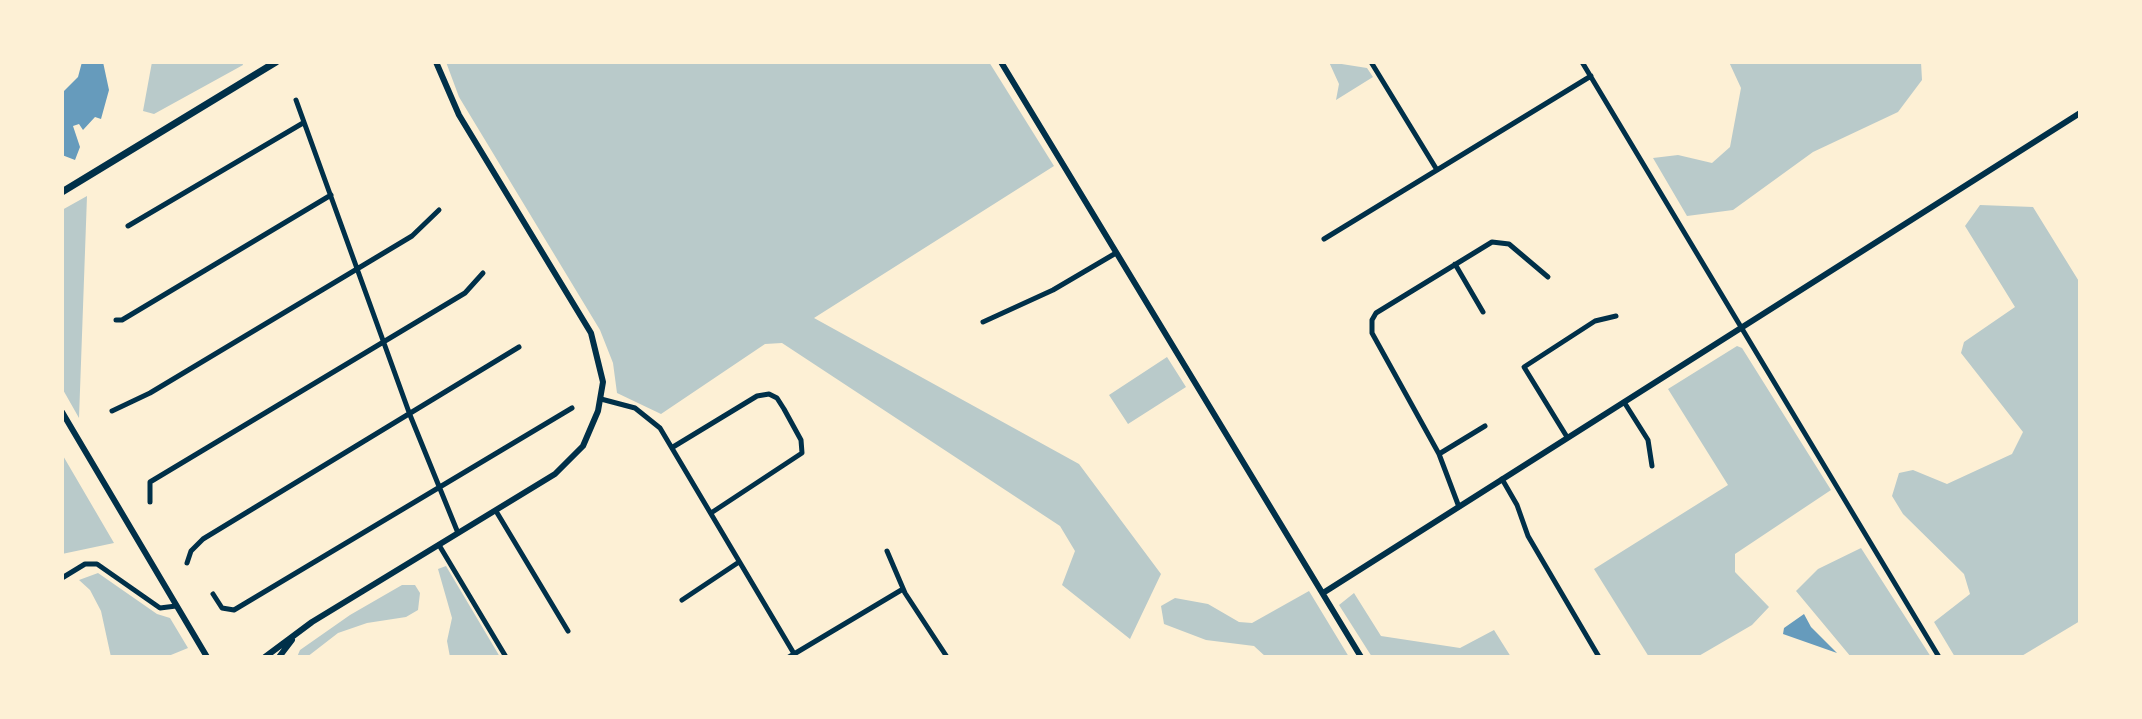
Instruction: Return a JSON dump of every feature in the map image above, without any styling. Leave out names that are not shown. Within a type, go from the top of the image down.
[{"type":"main road","points":[[62,192],[276,62]]},
{"type":"street","points":[[265,657],[303,628],[496,511],[573,458],[595,423],[601,399],[602,368],[591,333],[459,115],[436,62]]},
{"type":"street","points":[[1001,62],[1361,657]]},
{"type":"street","points":[[1371,62],[1437,170]]},
{"type":"street","points":[[1582,62],[1939,657]]},
{"type":"street","points":[[1324,239],[1591,76]]},
{"type":"street","points":[[296,100],[410,415],[458,534]]},
{"type":"street","points":[[1323,593],[2080,113]]},
{"type":"street","points":[[128,226],[303,123]]},
{"type":"street","points":[[116,320],[122,320],[331,195]]},
{"type":"street","points":[[112,411],[138,400],[412,236],[439,210]]},
{"type":"street","points":[[1459,507],[1439,454],[1392,373],[1371,326],[1376,313],[1492,242],[1520,250],[1548,277]]},
{"type":"street","points":[[983,322],[1053,290],[1116,253]]},
{"type":"street","points":[[1455,264],[1483,312]]},
{"type":"street","points":[[150,502],[150,482],[465,293],[483,273]]},
{"type":"street","points":[[1567,437],[1524,367],[1595,321],[1616,316]]},
{"type":"street","points":[[187,563],[191,551],[203,539],[519,347]]},
{"type":"street","points":[[673,447],[748,401],[769,394],[777,398],[801,440],[800,455],[711,514]]},
{"type":"street","points":[[601,399],[627,404],[646,415],[673,447],[793,656],[903,589]]},
{"type":"street","points":[[1624,402],[1648,440],[1652,466]]},
{"type":"street","points":[[213,594],[222,608],[234,610],[572,408]]},
{"type":"street","points":[[62,412],[207,657]]},
{"type":"street","points":[[1439,454],[1485,426]]},
{"type":"street","points":[[1502,479],[1517,505],[1528,536],[1599,657]]},
{"type":"street","points":[[496,511],[568,631]]},
{"type":"street","points":[[439,545],[506,657]]},
{"type":"street","points":[[887,551],[903,589],[947,657]]},
{"type":"street","points":[[682,600],[739,562]]},
{"type":"street","points":[[62,578],[88,564],[111,572],[160,608],[176,606]]},
{"type":"street","points":[[279,657],[303,628]]},
{"type":"shaded area","points":[[152,62],[242,62],[243,65],[154,114],[143,111]]},
{"type":"shaded area","points":[[446,62],[989,62],[1054,166],[814,318],[1079,464],[1161,574],[1130,639],[1062,585],[1075,551],[1060,526],[782,343],[765,344],[661,414],[617,393],[613,363],[600,330],[459,97]]},
{"type":"shaded area","points":[[1329,62],[1367,68],[1373,77],[1336,100],[1339,84]]},
{"type":"shaded area","points":[[1729,62],[1921,62],[1922,80],[1898,112],[1813,152],[1733,210],[1687,216],[1653,158],[1678,155],[1712,163],[1730,147],[1741,88]]},
{"type":"shaded area","points":[[87,196],[79,418],[62,388],[62,210]]},
{"type":"shaded area","points":[[1980,205],[2033,207],[2080,283],[2080,621],[2020,657],[1955,657],[1934,622],[1970,594],[1964,574],[1903,514],[1892,496],[1899,473],[1913,470],[1947,484],[2012,454],[2023,432],[1961,353],[1964,342],[2015,307],[1965,226]]},
{"type":"shaded area","points":[[1737,346],[1742,348],[1831,490],[1735,554],[1735,572],[1769,607],[1752,625],[1697,657],[1649,657],[1594,569],[1728,485],[1668,389]]},
{"type":"shaded area","points":[[1167,357],[1186,387],[1128,424],[1109,395]]},
{"type":"shaded area","points":[[62,454],[114,543],[62,554]]},
{"type":"shaded area","points":[[1861,548],[1931,657],[1851,657],[1796,591],[1818,569]]},
{"type":"shaded area","points":[[446,566],[500,657],[450,657],[447,641],[452,618],[438,569]]},
{"type":"shaded area","points":[[98,573],[157,614],[170,618],[188,648],[166,657],[111,657],[101,611],[90,590],[79,580]]},
{"type":"shaded area","points":[[402,585],[415,585],[420,593],[418,610],[406,617],[367,623],[338,633],[307,657],[297,657],[300,650],[350,615]]},
{"type":"shaded area","points":[[1309,591],[1349,657],[1266,657],[1254,646],[1206,640],[1164,624],[1161,606],[1175,598],[1208,604],[1239,622],[1252,623]]},
{"type":"shaded area","points":[[1354,593],[1381,636],[1460,648],[1494,630],[1511,657],[1372,657],[1339,605]]},
{"type":"water","points":[[82,62],[103,62],[109,90],[101,119],[95,117],[83,130],[79,124],[73,126],[80,147],[75,160],[62,155],[62,93],[78,77]]},
{"type":"water","points":[[1804,614],[1811,627],[1837,653],[1783,634],[1784,628]]}]
